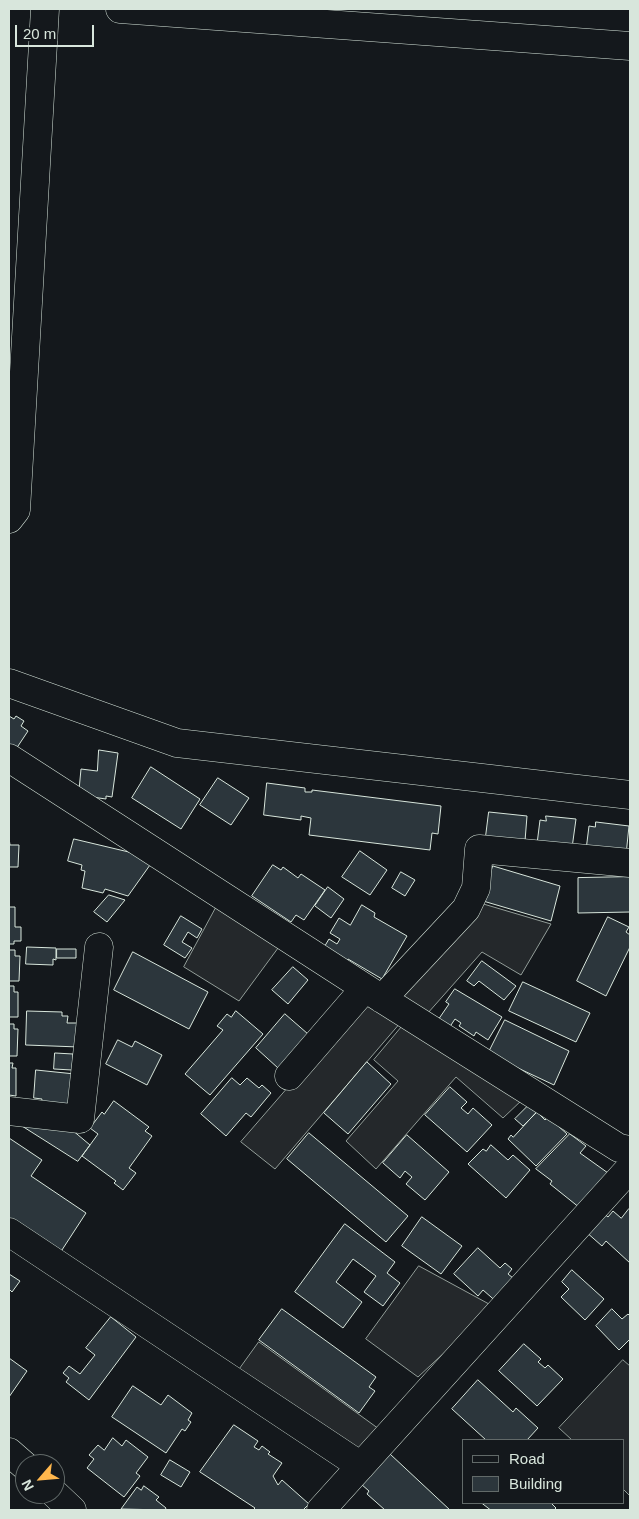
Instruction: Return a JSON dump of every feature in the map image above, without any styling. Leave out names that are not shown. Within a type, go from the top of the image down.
[{"type":"main road","points":[[9,519],[16,510],[45,9]]},
{"type":"main road","points":[[120,9],[630,46]]},
{"type":"main road","points":[[9,683],[177,743],[630,795]]},
{"type":"main road","points":[[9,758],[373,993],[619,1148],[630,1150]]},
{"type":"main road","points":[[289,1076],[373,993],[466,909],[476,888],[479,849],[630,863]]},
{"type":"main road","points":[[9,1111],[80,1119],[99,947]]},
{"type":"main road","points":[[321,1510],[630,1168]]},
{"type":"main road","points":[[9,1232],[361,1466]]},
{"type":"shaded area","points":[[480,903],[551,924],[521,975],[482,952],[427,1014],[396,994]]},
{"type":"shaded area","points":[[218,904],[281,944],[239,1001],[184,967]]},
{"type":"shaded area","points":[[364,1000],[401,1022],[275,1169],[241,1142]]},
{"type":"shaded area","points":[[405,1023],[523,1099],[503,1118],[456,1077],[376,1169],[346,1141],[398,1081],[374,1060]]},
{"type":"shaded area","points":[[419,1266],[500,1310],[459,1339],[418,1377],[366,1339]]},
{"type":"shaded area","points":[[259,1342],[379,1429],[356,1455],[236,1374]]},
{"type":"shaded area","points":[[623,1360],[630,1366],[630,1496],[624,1490],[624,1439],[571,1439],[559,1428]]},
{"type":"building","points":[[9,716],[14,719],[16,716],[24,721],[21,726],[28,731],[16,749],[9,745]]},
{"type":"building","points":[[99,750],[118,753],[112,797],[106,796],[106,799],[92,797],[92,795],[79,790],[81,769],[97,771]]},
{"type":"building","points":[[151,767],[200,799],[181,829],[132,798]]},
{"type":"building","points":[[218,778],[249,798],[231,825],[200,805]]},
{"type":"building","points":[[267,783],[305,788],[305,792],[312,792],[312,790],[441,806],[438,834],[432,833],[430,850],[309,835],[311,818],[301,816],[301,820],[264,815]]},
{"type":"building","points":[[489,812],[527,816],[525,841],[486,836]]},
{"type":"building","points":[[546,816],[576,819],[572,848],[537,844],[540,820],[546,821]]},
{"type":"building","points":[[596,822],[629,826],[626,855],[586,850],[589,826],[595,827]]},
{"type":"building","points":[[9,838],[10,845],[19,845],[18,867],[9,867]]},
{"type":"building","points":[[74,839],[133,853],[150,865],[128,896],[105,889],[103,893],[82,888],[85,871],[81,870],[82,865],[68,861]]},
{"type":"building","points":[[360,851],[387,870],[370,895],[342,877]]},
{"type":"building","points":[[273,865],[281,870],[283,867],[298,878],[301,874],[325,890],[304,920],[296,915],[291,922],[252,896]]},
{"type":"building","points":[[493,866],[560,886],[551,921],[483,901]]},
{"type":"building","points":[[401,872],[415,880],[405,896],[392,888]]},
{"type":"building","points":[[630,877],[630,912],[578,913],[578,878]]},
{"type":"building","points":[[328,887],[344,899],[331,918],[315,906]]},
{"type":"building","points":[[109,895],[125,900],[107,922],[94,912]]},
{"type":"building","points":[[362,905],[375,913],[374,917],[407,936],[382,979],[348,959],[346,962],[323,949],[329,939],[337,944],[340,939],[330,933],[339,918],[350,925]]},
{"type":"building","points":[[9,907],[15,907],[15,927],[21,927],[21,941],[14,941],[14,944],[9,944]]},
{"type":"building","points":[[181,916],[202,929],[197,938],[188,932],[182,942],[192,948],[185,958],[164,945]]},
{"type":"building","points":[[608,917],[629,927],[626,932],[630,935],[630,947],[606,996],[577,981]]},
{"type":"building","points":[[27,947],[56,948],[56,960],[53,959],[53,965],[26,964]]},
{"type":"building","points":[[57,949],[76,949],[76,958],[57,958]]},
{"type":"building","points":[[9,950],[15,950],[15,956],[20,956],[19,981],[9,981]]},
{"type":"building","points":[[133,952],[208,992],[189,1029],[114,990]]},
{"type":"building","points":[[482,961],[516,986],[504,1000],[479,981],[474,986],[467,981]]},
{"type":"building","points":[[293,967],[308,980],[288,1004],[272,990]]},
{"type":"building","points":[[523,982],[590,1013],[576,1042],[509,1011]]},
{"type":"building","points":[[9,986],[14,986],[14,992],[18,992],[18,1017],[9,1017]]},
{"type":"building","points":[[455,989],[502,1017],[488,1040],[476,1032],[474,1036],[459,1026],[461,1023],[455,1019],[449,1028],[438,1020],[449,1004],[446,1002]]},
{"type":"building","points":[[27,1011],[62,1012],[62,1016],[68,1016],[67,1023],[80,1023],[79,1047],[26,1045]]},
{"type":"building","points":[[236,1011],[263,1034],[210,1095],[185,1074],[223,1030],[217,1026],[227,1014],[231,1017]]},
{"type":"building","points":[[285,1014],[308,1034],[278,1068],[256,1048]]},
{"type":"building","points":[[505,1020],[569,1051],[554,1085],[488,1054]]},
{"type":"building","points":[[9,1024],[14,1024],[14,1029],[18,1029],[17,1056],[9,1056]]},
{"type":"building","points":[[118,1040],[132,1047],[135,1041],[162,1055],[147,1085],[106,1064]]},
{"type":"building","points":[[55,1053],[73,1054],[72,1070],[54,1069]]},
{"type":"building","points":[[367,1062],[391,1084],[348,1134],[324,1113]]},
{"type":"building","points":[[9,1063],[13,1063],[12,1068],[16,1068],[16,1096],[9,1095]]},
{"type":"building","points":[[36,1070],[75,1074],[72,1106],[41,1104],[42,1099],[34,1098]]},
{"type":"building","points":[[232,1078],[240,1085],[247,1078],[259,1088],[262,1085],[271,1093],[251,1117],[246,1113],[226,1136],[201,1114]]},
{"type":"building","points":[[450,1087],[467,1102],[461,1108],[468,1114],[473,1108],[492,1125],[467,1152],[425,1115]]},
{"type":"building","points":[[114,1101],[149,1127],[145,1131],[152,1136],[129,1168],[136,1173],[123,1190],[114,1183],[116,1181],[82,1156],[98,1134],[90,1128],[102,1112],[104,1114]]},
{"type":"building","points":[[529,1105],[537,1112],[523,1126],[515,1119]]},
{"type":"building","points":[[537,1112],[545,1120],[548,1117],[567,1134],[536,1166],[508,1139],[511,1135],[513,1137]]},
{"type":"building","points":[[16,1122],[65,1124],[90,1145],[78,1161]]},
{"type":"building","points":[[309,1133],[408,1216],[386,1242],[287,1159]]},
{"type":"building","points":[[570,1134],[586,1146],[580,1153],[608,1173],[580,1208],[550,1184],[552,1181],[536,1169]]},
{"type":"building","points":[[407,1135],[449,1172],[425,1200],[406,1184],[412,1177],[405,1171],[400,1178],[383,1163]]},
{"type":"building","points":[[9,1138],[42,1160],[31,1176],[86,1213],[60,1253],[9,1219]]},
{"type":"building","points":[[491,1145],[508,1160],[513,1155],[530,1170],[506,1198],[468,1164],[483,1149],[486,1151]]},
{"type":"building","points":[[629,1209],[630,1263],[606,1241],[602,1246],[585,1231],[602,1212],[608,1217],[613,1211],[621,1218]]},
{"type":"building","points":[[422,1217],[462,1246],[441,1274],[402,1246]]},
{"type":"building","points":[[345,1224],[395,1262],[387,1273],[400,1283],[383,1306],[364,1292],[376,1276],[353,1259],[336,1282],[362,1302],[343,1328],[295,1292]]},
{"type":"building","points":[[478,1248],[500,1268],[505,1263],[512,1269],[508,1274],[518,1282],[499,1304],[483,1290],[478,1296],[454,1274]]},
{"type":"building","points":[[572,1270],[604,1299],[585,1320],[561,1297],[569,1289],[562,1282]]},
{"type":"building","points":[[9,1274],[20,1281],[12,1292],[9,1289]]},
{"type":"building","points":[[282,1309],[376,1377],[369,1387],[375,1391],[359,1413],[259,1340]]},
{"type":"building","points":[[612,1309],[622,1319],[628,1314],[630,1316],[630,1339],[619,1350],[596,1326]]},
{"type":"building","points":[[111,1317],[136,1337],[89,1400],[66,1382],[69,1378],[63,1373],[69,1366],[80,1374],[95,1355],[86,1348]]},
{"type":"building","points":[[524,1344],[541,1359],[538,1362],[545,1368],[548,1365],[563,1379],[537,1406],[499,1371]]},
{"type":"building","points":[[9,1358],[27,1371],[9,1397]]},
{"type":"building","points":[[478,1380],[513,1412],[516,1408],[538,1428],[528,1439],[485,1439],[452,1409]]},
{"type":"building","points":[[133,1386],[161,1405],[168,1395],[192,1413],[188,1420],[191,1422],[185,1431],[182,1429],[166,1453],[112,1417]]},
{"type":"building","points":[[234,1425],[258,1441],[254,1447],[259,1450],[262,1446],[270,1452],[268,1454],[282,1463],[273,1476],[278,1485],[282,1480],[309,1504],[303,1510],[253,1510],[255,1508],[200,1472]]},
{"type":"building","points":[[113,1438],[122,1446],[126,1440],[148,1457],[136,1473],[140,1476],[124,1497],[87,1468],[94,1459],[89,1455],[98,1445],[104,1450]]},
{"type":"building","points":[[390,1454],[450,1510],[385,1510],[367,1494],[369,1491],[361,1484]]},
{"type":"building","points":[[170,1460],[190,1472],[181,1487],[161,1475]]},
{"type":"building","points":[[144,1486],[159,1497],[156,1500],[166,1508],[165,1510],[121,1509],[137,1487],[141,1490]]},
{"type":"building","points":[[483,1504],[552,1504],[556,1508],[554,1510],[491,1510]]}]
